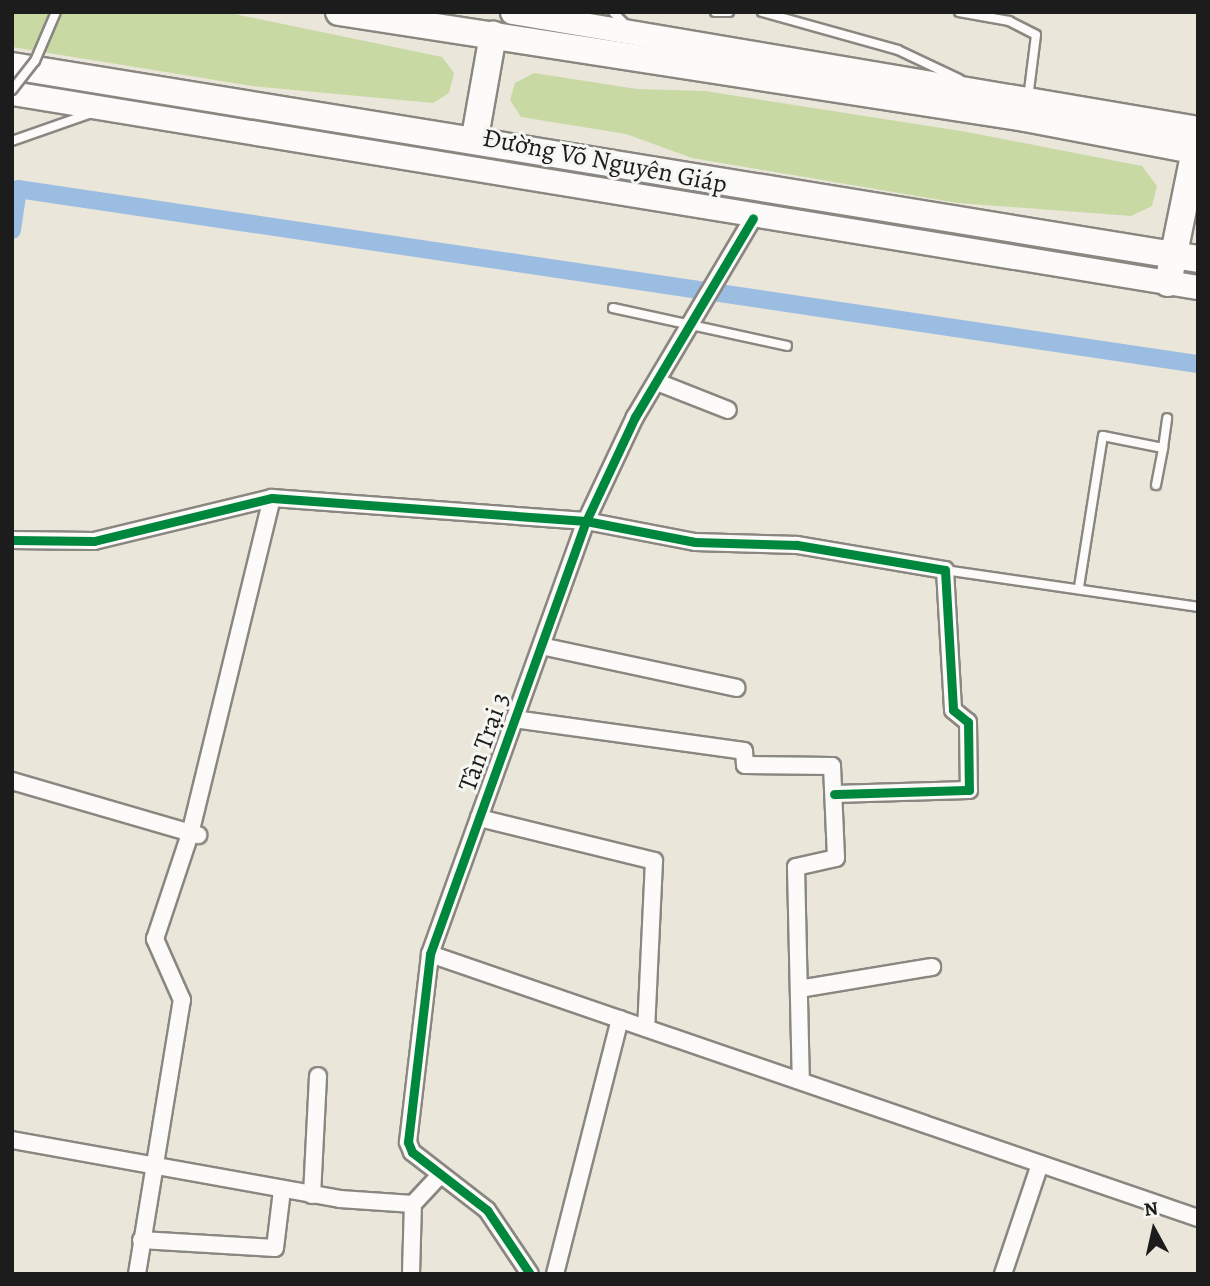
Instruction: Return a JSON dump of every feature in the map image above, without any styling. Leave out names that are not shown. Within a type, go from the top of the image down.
[{"type":"highway","points":[[339,12],[1020,110],[1196,141],[1185,257],[1168,283]]},
{"type":"highway","points":[[475,137],[493,35]]},
{"type":"highway","name":"Đường Võ Nguyên Giáp","points":[[12,65],[475,137],[954,221],[1185,257]]},
{"type":"main road","points":[[512,12],[978,87],[1020,110]]},
{"type":"main road","name":"Đường Võ Nguyên Giáp","points":[[12,92],[753,218],[1198,287]]},
{"type":"main road","points":[[954,221],[990,255]]},
{"type":"street","name":"Tân Trại 3","points":[[530,1274],[486,1210],[440,1175],[408,1142],[430,954],[586,521],[657,382],[694,325],[753,218]]},
{"type":"street","points":[[657,382],[728,410]]},
{"type":"street","points":[[137,1274],[151,1169],[182,1000],[155,939],[194,834],[272,498]]},
{"type":"street","points":[[12,540],[94,541],[272,498],[586,521],[695,542],[797,545],[945,570],[953,710],[968,722],[968,790],[834,794]]},
{"type":"street","points":[[541,646],[737,688]]},
{"type":"street","points":[[514,719],[744,751],[745,765],[832,765],[836,858],[796,867],[801,1081]]},
{"type":"street","points":[[12,781],[194,834]]},
{"type":"street","points":[[479,818],[654,861],[646,1028]]},
{"type":"street","points":[[430,954],[1198,1218]]},
{"type":"street","points":[[799,989],[932,967]]},
{"type":"street","points":[[555,1274],[620,1018]]},
{"type":"street","points":[[312,1195],[318,1076]]},
{"type":"street","points":[[12,1140],[151,1169],[312,1195],[413,1203]]},
{"type":"street","points":[[1003,1274],[1040,1164]]},
{"type":"street","points":[[411,1274],[413,1203],[440,1175]]},
{"type":"street","points":[[141,1240],[275,1248],[282,1190]]},
{"type":"lane","points":[[12,92],[35,61],[56,12]]},
{"type":"lane","points":[[613,12],[632,32]]},
{"type":"lane","points":[[715,12],[729,12]]},
{"type":"lane","points":[[762,12],[898,50],[978,87]]},
{"type":"lane","points":[[959,12],[1019,24],[1036,34],[1020,110]]},
{"type":"lane","points":[[12,141],[104,109]]},
{"type":"lane","points":[[613,308],[787,346]]},
{"type":"lane","points":[[1156,485],[1167,418]]},
{"type":"lane","points":[[1079,587],[1103,436],[1163,448]]},
{"type":"lane","points":[[945,570],[1079,587],[1198,607]]},
{"type":"green space","points":[[12,12],[225,12],[442,57],[454,73],[449,93],[433,103],[252,86],[12,47]]},
{"type":"green space","points":[[534,73],[637,89],[705,91],[967,132],[1142,166],[1157,186],[1152,206],[1131,216],[958,203],[692,158],[626,134],[521,117],[510,100],[515,83]]},
{"type":"waterway","points":[[12,230],[18,189],[1198,364]]},
{"type":"cycle path","points":[[530,1274],[487,1210],[412,1152],[408,1142],[430,954],[586,521],[635,417],[753,218]]},
{"type":"cycle path","points":[[12,540],[94,541],[272,498],[586,521],[695,542],[797,545],[945,570],[953,710],[968,722],[969,790],[834,794]]}]
